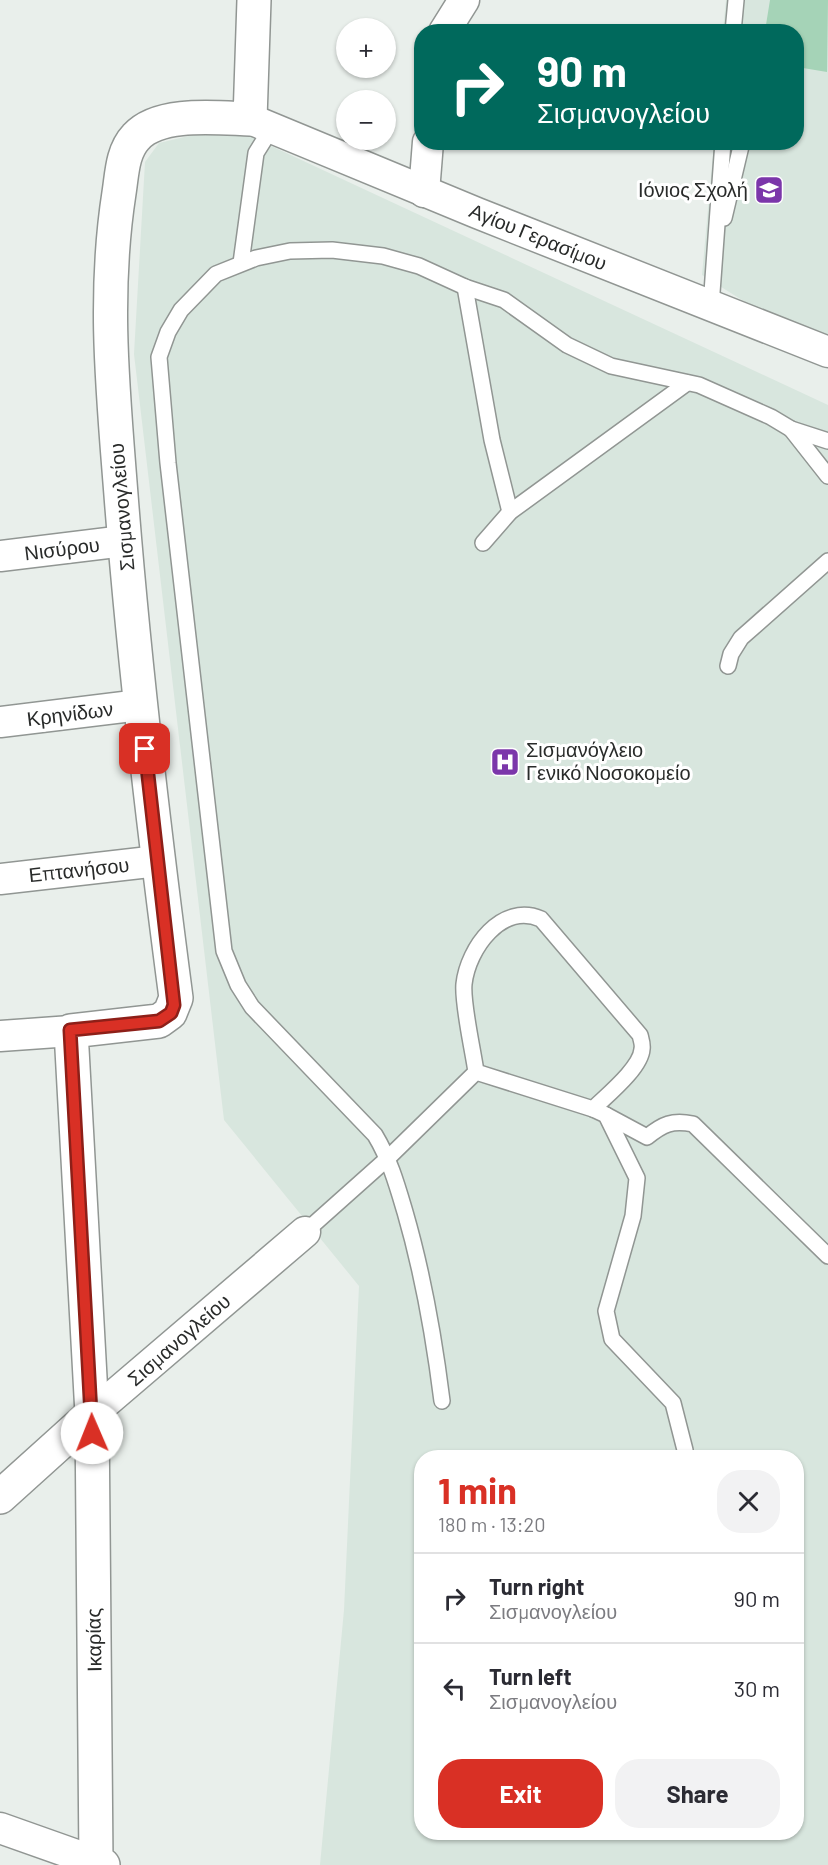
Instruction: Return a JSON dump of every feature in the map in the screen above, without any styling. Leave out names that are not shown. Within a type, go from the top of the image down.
[{"type":"street","points":[[254,0],[260,124]]},
{"type":"street","points":[[449,24],[464,0]]},
{"type":"street","name":"Σισμανογλείου","points":[[70,1030],[159,1021],[171,1013],[176,998],[140,705],[124,541],[109,331],[116,213],[127,150],[141,131],[158,122],[196,118],[260,124]]},
{"type":"street","name":"Αγίου Γερασίμου","points":[[260,124],[424,192],[828,352]]},
{"type":"street","points":[[424,192],[427,150]]},
{"type":"street","name":"Νισύρου","points":[[0,556],[124,541]]},
{"type":"street","name":"Κρηνίδων","points":[[0,722],[140,705]]},
{"type":"street","name":"Επτανήσου","points":[[0,879],[158,861]]},
{"type":"street","points":[[0,1036],[70,1030]]},
{"type":"street","name":"Ικαρίας","points":[[70,1030],[92,1414],[98,1864]]},
{"type":"street","name":"Σισμανογλείου","points":[[0,1497],[92,1414],[305,1232]]},
{"type":"street","points":[[0,1828],[98,1864]]},
{"type":"lane","points":[[734,24],[736,0]]},
{"type":"lane","points":[[241,263],[260,124]]},
{"type":"lane","points":[[711,306],[722,150]]},
{"type":"lane","points":[[716,244],[740,150]]},
{"type":"lane","points":[[442,1401],[433,1330],[417,1255],[388,1158],[369,1129],[252,1007],[238,985],[224,951],[168,463],[159,357],[168,332],[181,310],[216,274],[241,263],[291,251],[332,250],[383,256],[410,263],[465,287],[504,300],[588,356],[641,374],[699,385],[731,398],[791,429],[828,441]]},
{"type":"lane","points":[[465,287],[492,440],[510,512]]},
{"type":"lane","points":[[483,543],[510,512],[687,383]]},
{"type":"lane","points":[[791,429],[828,476]]},
{"type":"lane","points":[[728,666],[731,654],[741,638],[828,561]]},
{"type":"lane","points":[[476,1072],[464,985],[471,961],[490,931],[503,920],[520,914],[532,915],[541,919],[640,1035],[643,1049],[640,1058],[600,1112]]},
{"type":"lane","points":[[305,1232],[388,1158],[476,1072]]},
{"type":"lane","points":[[476,1072],[600,1112],[647,1137],[663,1124],[677,1121],[693,1124],[828,1256]]},
{"type":"lane","points":[[600,1112],[637,1178],[633,1216],[606,1311],[612,1339],[673,1403],[685,1450]]},
{"type":"shaded area","name":"Ιόνιος Σχολή","points":[[726,0],[828,0],[828,339],[769,317],[702,275],[713,150],[804,150],[804,24],[724,24]]},
{"type":"shaded area","name":"Σισμανόγλειο Γενικό Νοσοκομείο","points":[[241,132],[828,405],[828,1865],[320,1865],[344,1610],[359,1286],[224,1120],[134,354],[145,162],[159,143],[193,135]]},
{"type":"green space","points":[[770,0],[828,0],[827,72],[804,68],[804,24],[766,24]]},
{"type":"place","name":"Ιόνιος Σχολή","points":[[769,190]]},
{"type":"place","name":"Σισμανόγλειο Γενικό Νοσοκομείο","points":[[505,762]]},
{"type":"route","points":[[92,1433],[70,1030],[159,1021],[171,1013],[176,998],[145,749]]}]
